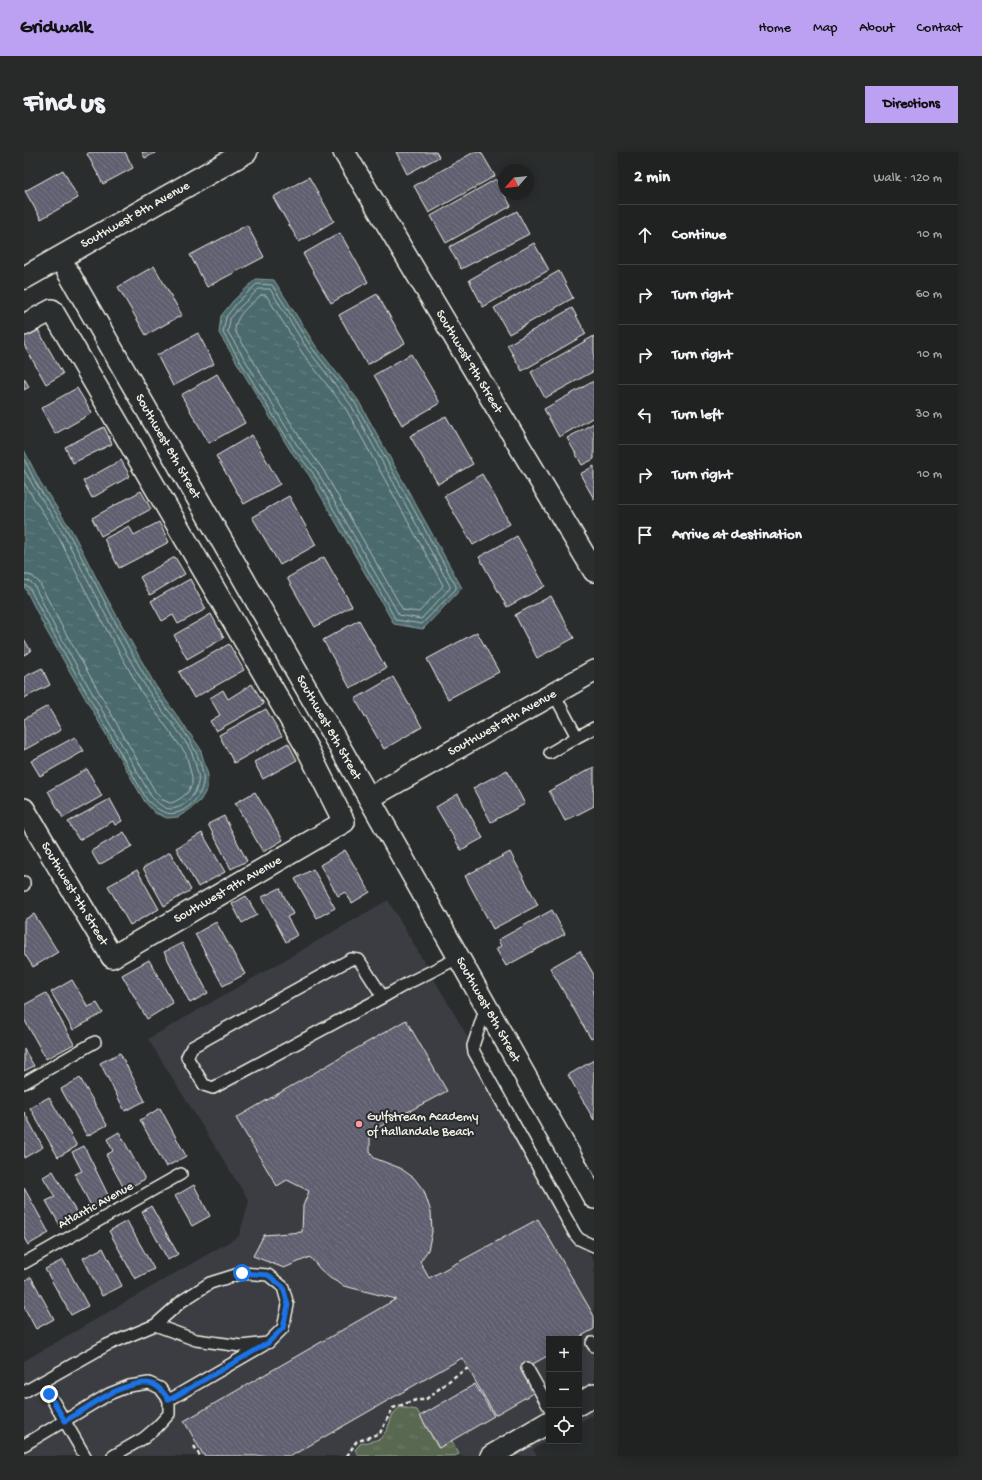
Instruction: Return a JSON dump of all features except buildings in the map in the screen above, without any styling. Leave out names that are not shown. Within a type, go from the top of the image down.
[{"type":"street","name":"Southwest 8th Avenue","points":[[24,278],[246,152]]},
{"type":"street","name":"Southwest 9th Street","points":[[344,152],[594,572]]},
{"type":"street","name":"Southwest 8th Street","points":[[60,258],[369,798],[594,1198]]},
{"type":"street","name":"Southwest 9th Avenue","points":[[24,325],[52,310],[307,748],[344,822],[112,958]]},
{"type":"street","name":"Southwest 9th Avenue","points":[[369,798],[594,671]]},
{"type":"street","name":"Southwest 7th Street","points":[[24,809],[112,958]]},
{"type":"street","points":[[582,1402],[594,1395]]},
{"type":"street","points":[[491,1456],[546,1424]]},
{"type":"lane","points":[[554,694],[577,737]]},
{"type":"lane","points":[[550,754],[594,728]]},
{"type":"lane","points":[[383,998],[359,960],[352,959],[192,1047],[187,1057],[204,1086],[213,1088],[383,998],[408,983],[458,958]]},
{"type":"lane","points":[[486,1007],[473,1046],[474,1052],[575,1234],[579,1239],[594,1246]]},
{"type":"lane","points":[[24,1083],[95,1042]]},
{"type":"lane","name":"Atlantic Avenue","points":[[24,1262],[181,1174]]},
{"type":"lane","points":[[24,1392],[107,1345],[155,1325],[182,1300],[210,1283],[242,1273],[268,1275],[283,1287],[288,1305],[283,1328],[268,1343],[169,1400]]},
{"type":"lane","points":[[155,1325],[196,1340],[241,1346],[268,1343]]},
{"type":"lane","points":[[527,1368],[546,1402]]},
{"type":"lane","points":[[42,1382],[85,1456]]},
{"type":"lane","points":[[24,1445],[109,1394],[129,1386],[149,1383],[160,1388],[169,1400],[169,1414],[144,1438],[113,1456]]},
{"type":"path","points":[[347,1456],[356,1442],[380,1433],[392,1408],[416,1400],[425,1400],[454,1376],[468,1368]]},
{"type":"path","points":[[194,1446],[200,1456]]},
{"type":"shaded area","name":"Gulfstream Academy of Hallandale Beach","points":[[388,900],[473,1046],[594,1262],[594,1414],[582,1421],[582,1336],[546,1336],[546,1442],[533,1449],[537,1456],[24,1456],[24,1361],[239,1236],[249,1201],[148,1039]]},
{"type":"green space","points":[[400,1407],[417,1410],[438,1448],[452,1441],[459,1454],[455,1456],[359,1456],[355,1450],[360,1444],[380,1439],[387,1430],[393,1414]]},
{"type":"water","points":[[256,279],[274,280],[315,345],[358,400],[462,588],[423,629],[394,624],[309,475],[290,450],[219,333],[221,316],[233,301]]},
{"type":"water","points":[[24,450],[40,482],[72,531],[155,685],[200,748],[208,775],[207,789],[200,801],[178,817],[167,818],[155,813],[145,802],[46,630],[24,586]]},
{"type":"place","name":"Gulfstream Academy of Hallandale Beach","points":[[359,1124]]},
{"type":"route","points":[[49,1394],[65,1421],[109,1394],[129,1386],[149,1383],[160,1388],[169,1400],[268,1343],[283,1328],[288,1305],[283,1287],[268,1275],[242,1273]]}]
